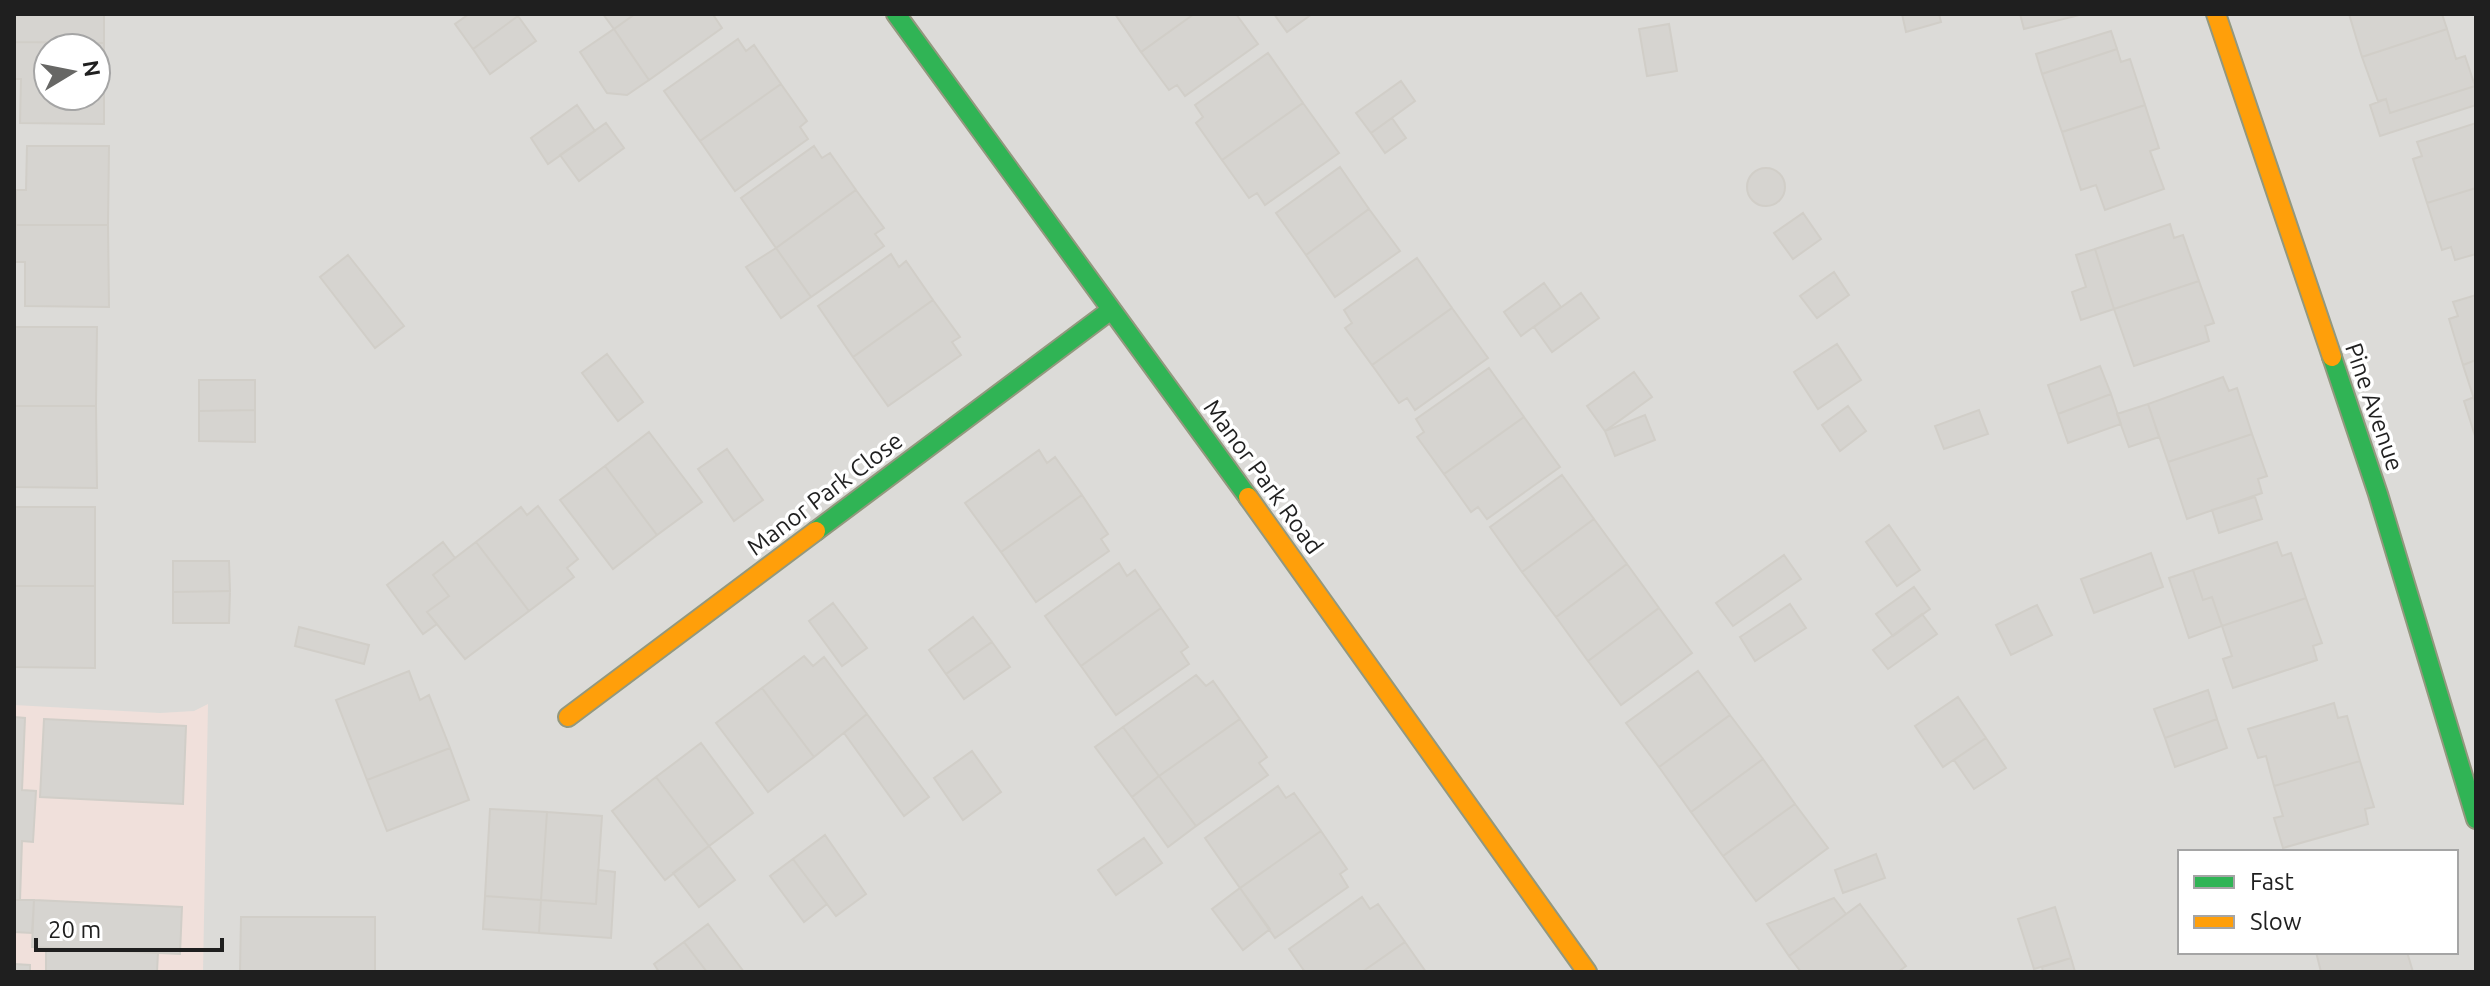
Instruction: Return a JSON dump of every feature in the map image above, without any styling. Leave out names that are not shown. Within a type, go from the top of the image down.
[{"type":"street","name":"Manor Park Road","points":[[896,14],[1335,617],[1587,972]]},
{"type":"street","name":"Pine Avenue","points":[[2216,14],[2378,494],[2476,819]]},
{"type":"street","name":"Manor Park Close","points":[[568,717],[1111,310]]},
{"type":"shaded area","points":[[14,14],[2476,14],[2476,972],[14,972]]},
{"type":"shaded area","points":[[208,704],[203,972],[14,972],[14,705],[160,713],[194,711]]},
{"type":"building","points":[[14,14],[104,14],[104,32],[32,32],[32,42],[14,42]]},
{"type":"building","points":[[469,14],[518,16],[473,49],[455,24]]},
{"type":"building","points":[[603,14],[635,14],[614,29]]},
{"type":"building","points":[[635,14],[717,14],[714,16],[722,28],[649,80],[614,29]]},
{"type":"building","points":[[1115,14],[1194,14],[1141,52]]},
{"type":"building","points":[[1194,14],[1236,14],[1258,44],[1185,96],[1177,85],[1169,90],[1141,52]]},
{"type":"building","points":[[1274,14],[1312,14],[1287,32]]},
{"type":"building","points":[[1902,14],[1939,14],[1941,22],[1906,32]]},
{"type":"building","points":[[2020,14],[2083,14],[2024,29]]},
{"type":"building","points":[[2349,14],[2442,14],[2447,29],[2362,57]]},
{"type":"building","points":[[518,16],[536,41],[490,74],[473,49]]},
{"type":"building","points":[[1669,24],[1677,71],[1647,76],[1639,29]]},
{"type":"building","points":[[614,29],[649,80],[627,95],[607,93],[580,52]]},
{"type":"building","points":[[2447,29],[2456,59],[2465,56],[2475,86],[2390,113],[2386,99],[2378,101],[2362,57]]},
{"type":"building","points":[[2111,31],[2117,49],[2042,74],[2036,54]]},
{"type":"building","points":[[738,39],[746,51],[754,45],[781,84],[700,141],[664,91]]},
{"type":"building","points":[[14,42],[32,42],[32,112],[104,112],[104,124],[20,123],[21,79],[14,79]]},
{"type":"building","points":[[2117,49],[2121,62],[2130,59],[2145,105],[2062,132],[2042,74]]},
{"type":"building","points":[[1268,53],[1303,103],[1222,160],[1196,123],[1203,117],[1195,105]]},
{"type":"building","points":[[1401,81],[1415,101],[1371,133],[1356,113]]},
{"type":"building","points":[[781,84],[807,121],[800,127],[808,139],[735,191],[700,141]]},
{"type":"building","points":[[2475,86],[2476,105],[2380,136],[2370,105],[2386,99],[2390,113]]},
{"type":"building","points":[[1303,103],[1339,153],[1265,205],[1257,193],[1249,198],[1222,160]]},
{"type":"building","points":[[577,105],[595,131],[548,164],[531,138]]},
{"type":"building","points":[[2145,105],[2159,148],[2150,151],[2164,189],[2105,210],[2096,185],[2081,190],[2062,132]]},
{"type":"building","points":[[1392,118],[1406,138],[1385,153],[1371,133]]},
{"type":"building","points":[[606,123],[624,148],[579,181],[560,155]]},
{"type":"building","points":[[2476,123],[2476,188],[2427,203],[2413,159],[2422,156],[2417,142]]},
{"type":"building","points":[[27,146],[109,146],[108,225],[16,225],[16,190],[26,190]]},
{"type":"building","points":[[814,146],[822,158],[830,153],[856,190],[776,248],[741,198]]},
{"type":"building","points":[[1340,167],[1369,209],[1306,255],[1276,213]]},
{"type":"building","points":[[1766,168],[1779,174],[1785,187],[1779,200],[1766,206],[1753,200],[1747,187],[1753,174]]},
{"type":"building","points":[[2476,188],[2476,254],[2455,260],[2451,247],[2442,250],[2427,203]]},
{"type":"building","points":[[856,190],[884,228],[875,234],[884,246],[811,297],[776,248]]},
{"type":"building","points":[[1369,209],[1400,251],[1335,297],[1306,255]]},
{"type":"building","points":[[1803,213],[1821,239],[1793,259],[1774,233]]},
{"type":"building","points":[[2170,224],[2174,238],[2183,235],[2199,281],[2114,309],[2095,249]]},
{"type":"building","points":[[16,225],[108,225],[109,307],[25,306],[25,262],[15,262]]},
{"type":"building","points":[[776,248],[811,297],[781,318],[746,267]]},
{"type":"building","points":[[2095,249],[2114,309],[2081,320],[2072,292],[2086,287],[2076,255]]},
{"type":"building","points":[[891,254],[899,267],[906,261],[933,300],[853,357],[818,306]]},
{"type":"building","points":[[348,255],[404,326],[375,348],[320,277]]},
{"type":"building","points":[[1417,258],[1452,308],[1372,365],[1345,328],[1352,323],[1344,310]]},
{"type":"building","points":[[1834,272],[1849,295],[1817,318],[1800,296]]},
{"type":"building","points":[[2199,281],[2214,323],[2205,326],[2209,341],[2134,366],[2114,309]]},
{"type":"building","points":[[1544,283],[1561,307],[1521,336],[1504,312]]},
{"type":"building","points":[[1581,293],[1599,318],[1552,352],[1534,327]]},
{"type":"building","points":[[2476,295],[2476,360],[2463,365],[2449,319],[2458,316],[2453,302]]},
{"type":"building","points":[[933,300],[960,337],[952,342],[961,355],[888,406],[853,357]]},
{"type":"building","points":[[1452,308],[1488,358],[1415,410],[1407,398],[1399,403],[1372,365]]},
{"type":"building","points":[[14,327],[97,327],[96,406],[14,406]]},
{"type":"building","points":[[1837,344],[1861,380],[1818,409],[1794,372]]},
{"type":"building","points":[[607,354],[643,402],[618,421],[582,373]]},
{"type":"building","points":[[2476,360],[2476,405],[2463,365]]},
{"type":"building","points":[[2100,366],[2111,394],[2058,414],[2048,385]]},
{"type":"building","points":[[1489,368],[1524,417],[1444,474],[1417,437],[1424,432],[1416,419]]},
{"type":"building","points":[[1634,372],[1652,397],[1605,431],[1587,406]]},
{"type":"building","points":[[2223,377],[2229,391],[2237,388],[2252,434],[2168,462],[2148,404]]},
{"type":"building","points":[[199,380],[255,380],[255,410],[199,411]]},
{"type":"building","points":[[2111,394],[2121,424],[2068,443],[2058,414]]},
{"type":"building","points":[[2474,397],[2476,405],[2476,439],[2464,401]]},
{"type":"building","points":[[2148,404],[2159,437],[2129,447],[2117,414]]},
{"type":"building","points":[[14,406],[96,406],[97,488],[14,487]]},
{"type":"building","points":[[1848,406],[1866,431],[1840,451],[1822,425]]},
{"type":"building","points":[[255,410],[255,442],[199,441],[199,411]]},
{"type":"building","points":[[1979,410],[1988,434],[1944,449],[1935,426]]},
{"type":"building","points":[[1645,415],[1655,440],[1615,456],[1605,431]]},
{"type":"building","points":[[1524,417],[1560,467],[1487,519],[1478,507],[1471,512],[1444,474]]},
{"type":"building","points":[[649,432],[702,502],[657,535],[605,466]]},
{"type":"building","points":[[2252,434],[2267,476],[2258,479],[2262,493],[2187,519],[2168,462]]},
{"type":"building","points":[[727,449],[763,500],[734,521],[698,469]]},
{"type":"building","points":[[1039,450],[1047,463],[1055,457],[1082,495],[1001,552],[965,503]]},
{"type":"building","points":[[605,466],[657,535],[613,569],[560,500]]},
{"type":"building","points":[[1562,475],[1594,519],[1522,572],[1490,527]]},
{"type":"building","points":[[1082,495],[1108,534],[1101,539],[1109,551],[1036,602],[1001,552]]},
{"type":"building","points":[[2255,497],[2262,519],[2219,533],[2212,510]]},
{"type":"building","points":[[538,506],[578,559],[567,568],[574,577],[529,611],[476,542],[521,507],[527,515]]},
{"type":"building","points":[[14,507],[95,507],[95,586],[14,586]]},
{"type":"building","points":[[1594,519],[1627,564],[1556,617],[1522,572]]},
{"type":"building","points":[[1889,525],[1920,570],[1897,586],[1866,542]]},
{"type":"building","points":[[443,542],[455,558],[433,575],[449,596],[427,612],[437,624],[423,634],[387,585]]},
{"type":"building","points":[[476,542],[529,611],[465,659],[427,612],[449,596],[433,575]]},
{"type":"building","points":[[2277,542],[2282,556],[2291,553],[2306,598],[2222,626],[2212,597],[2203,600],[2193,570]]},
{"type":"building","points":[[2151,553],[2163,587],[2094,613],[2081,579]]},
{"type":"building","points":[[1784,555],[1801,579],[1733,626],[1716,603]]},
{"type":"building","points":[[173,561],[229,561],[230,591],[173,592]]},
{"type":"building","points":[[1119,563],[1127,576],[1135,570],[1161,608],[1081,666],[1045,616]]},
{"type":"building","points":[[1627,564],[1659,608],[1588,661],[1556,617]]},
{"type":"building","points":[[2193,570],[2203,600],[2212,597],[2222,626],[2189,638],[2169,578]]},
{"type":"building","points":[[14,586],[95,586],[95,668],[14,667]]},
{"type":"building","points":[[1914,587],[1930,609],[1893,636],[1876,614]]},
{"type":"building","points":[[230,591],[229,623],[173,623],[173,592]]},
{"type":"building","points":[[2306,598],[2322,643],[2313,646],[2317,660],[2233,688],[2223,659],[2232,656],[2222,626]]},
{"type":"building","points":[[833,603],[867,648],[842,666],[809,621]]},
{"type":"building","points":[[1790,604],[1806,628],[1755,661],[1740,637]]},
{"type":"building","points":[[2037,605],[2052,635],[2011,655],[1996,625]]},
{"type":"building","points":[[1161,608],[1188,647],[1181,652],[1189,664],[1116,715],[1081,666]]},
{"type":"building","points":[[1659,608],[1692,653],[1621,705],[1588,661]]},
{"type":"building","points":[[1922,614],[1937,634],[1888,669],[1873,650]]},
{"type":"building","points":[[973,617],[992,642],[946,674],[929,650]]},
{"type":"building","points":[[299,627],[369,645],[364,664],[295,646]]},
{"type":"building","points":[[992,642],[1010,667],[964,699],[946,674]]},
{"type":"building","points":[[804,656],[813,666],[824,657],[867,714],[814,757],[762,688]]},
{"type":"building","points":[[409,671],[420,700],[429,695],[450,748],[367,780],[336,700]]},
{"type":"building","points":[[1698,671],[1730,715],[1659,767],[1626,723]]},
{"type":"building","points":[[1196,675],[1206,686],[1213,681],[1240,719],[1159,776],[1123,727]]},
{"type":"building","points":[[762,688],[814,757],[768,792],[716,723]]},
{"type":"building","points":[[2208,690],[2217,719],[2165,738],[2154,709]]},
{"type":"building","points":[[1958,697],[1986,738],[1943,767],[1915,726]]},
{"type":"building","points":[[2334,703],[2338,718],[2347,716],[2360,761],[2274,786],[2266,756],[2258,758],[2248,729]]},
{"type":"building","points":[[867,714],[929,797],[904,816],[844,733]]},
{"type":"building","points":[[1730,715],[1763,759],[1691,812],[1659,767]]},
{"type":"building","points":[[14,717],[25,718],[22,790],[36,791],[33,842],[22,841],[20,900],[14,900]]},
{"type":"building","points":[[44,719],[186,726],[183,804],[40,797]]},
{"type":"building","points":[[1240,719],[1267,757],[1259,763],[1268,775],[1196,826],[1159,776]]},
{"type":"building","points":[[2217,719],[2227,748],[2175,767],[2165,738]]},
{"type":"building","points":[[1123,727],[1159,776],[1132,797],[1095,747]]},
{"type":"building","points":[[1986,738],[2006,768],[1974,789],[1954,760]]},
{"type":"building","points":[[701,743],[753,813],[709,846],[656,777]]},
{"type":"building","points":[[450,748],[469,800],[387,831],[367,780]]},
{"type":"building","points":[[972,751],[1001,792],[963,820],[934,778]]},
{"type":"building","points":[[1763,759],[1795,804],[1723,856],[1691,812]]},
{"type":"building","points":[[2360,761],[2374,807],[2365,809],[2368,824],[2283,848],[2274,818],[2283,816],[2274,786]]},
{"type":"building","points":[[1159,776],[1196,826],[1168,847],[1132,797]]},
{"type":"building","points":[[656,777],[709,846],[665,880],[612,811]]},
{"type":"building","points":[[1278,786],[1286,798],[1294,793],[1321,831],[1240,888],[1205,838]]},
{"type":"building","points":[[1795,804],[1828,848],[1756,901],[1723,856]]},
{"type":"building","points":[[490,809],[547,812],[541,900],[485,896]]},
{"type":"building","points":[[547,812],[602,816],[596,904],[541,900]]},
{"type":"building","points":[[1321,831],[1347,869],[1340,874],[1348,887],[1275,938],[1240,888]]},
{"type":"building","points":[[825,835],[866,894],[836,916],[793,859]]},
{"type":"building","points":[[1144,838],[1162,863],[1116,895],[1098,870]]},
{"type":"building","points":[[709,846],[735,880],[699,907],[673,873]]},
{"type":"building","points":[[1876,854],[1885,878],[1843,893],[1835,870]]},
{"type":"building","points":[[793,859],[827,904],[804,922],[770,876]]},
{"type":"building","points":[[598,870],[615,872],[611,938],[539,933],[541,900],[596,904]]},
{"type":"building","points":[[1240,888],[1270,929],[1243,950],[1212,909]]},
{"type":"building","points":[[485,896],[541,900],[539,933],[483,929]]},
{"type":"building","points":[[1362,897],[1370,909],[1378,904],[1405,942],[1362,972],[1305,972],[1289,949]]},
{"type":"building","points":[[1834,898],[1846,914],[1789,956],[1767,924]]},
{"type":"building","points":[[14,900],[34,900],[32,933],[14,932]]},
{"type":"building","points":[[34,900],[182,907],[180,954],[32,947]]},
{"type":"building","points":[[1860,904],[1906,966],[1898,972],[1801,972],[1789,956]]},
{"type":"building","points":[[2055,907],[2071,958],[2034,969],[2018,919]]},
{"type":"building","points":[[241,917],[375,917],[375,972],[240,972]]},
{"type":"building","points":[[708,924],[744,972],[707,972],[684,942]]},
{"type":"building","points":[[684,942],[707,972],[659,972],[654,964]]},
{"type":"building","points":[[1405,942],[1426,972],[1362,972]]},
{"type":"building","points":[[46,948],[158,953],[157,972],[46,972]]},
{"type":"building","points":[[2316,954],[2408,954],[2413,972],[2321,972]]},
{"type":"building","points":[[2071,958],[2075,972],[2043,972],[2042,967]]},
{"type":"building","points":[[14,964],[30,965],[30,972],[14,972]]},
{"type":"traffic: fast","points":[[896,14],[1248,497]]},
{"type":"traffic: fast","points":[[816,531],[1111,310]]},
{"type":"traffic: fast","points":[[2332,357],[2378,494],[2476,819]]},
{"type":"traffic: slow","points":[[2216,14],[2332,357]]},
{"type":"traffic: slow","points":[[1248,497],[1587,972]]},
{"type":"traffic: slow","points":[[568,717],[816,531]]}]
